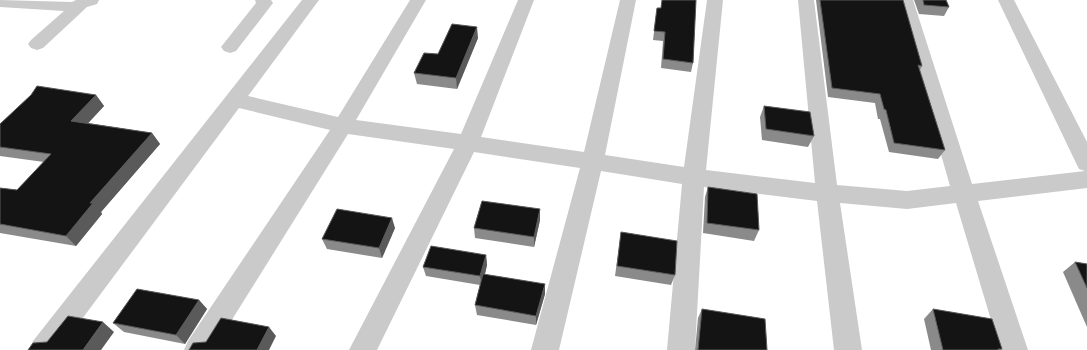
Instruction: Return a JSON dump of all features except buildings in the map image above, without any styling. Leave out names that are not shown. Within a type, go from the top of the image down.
[{"type":"street","points":[[230,47],[265,4],[263,0]]},
{"type":"street","points":[[43,350],[311,0]]},
{"type":"street","points":[[198,350],[344,126],[418,0]]},
{"type":"street","points":[[363,350],[468,142],[526,0]]},
{"type":"street","points":[[545,350],[593,161],[628,0]]},
{"type":"street","points":[[681,350],[694,177],[715,0]]},
{"type":"street","points":[[806,0],[827,193],[848,350]]},
{"type":"street","points":[[905,0],[964,194],[1014,350]]},
{"type":"street","points":[[1006,0],[1087,163]]},
{"type":"street","points":[[0,2],[86,3]]},
{"type":"street","points":[[37,44],[86,3]]},
{"type":"street","points":[[234,100],[344,126],[468,142],[694,177],[827,193],[907,200],[1087,179]]}]
